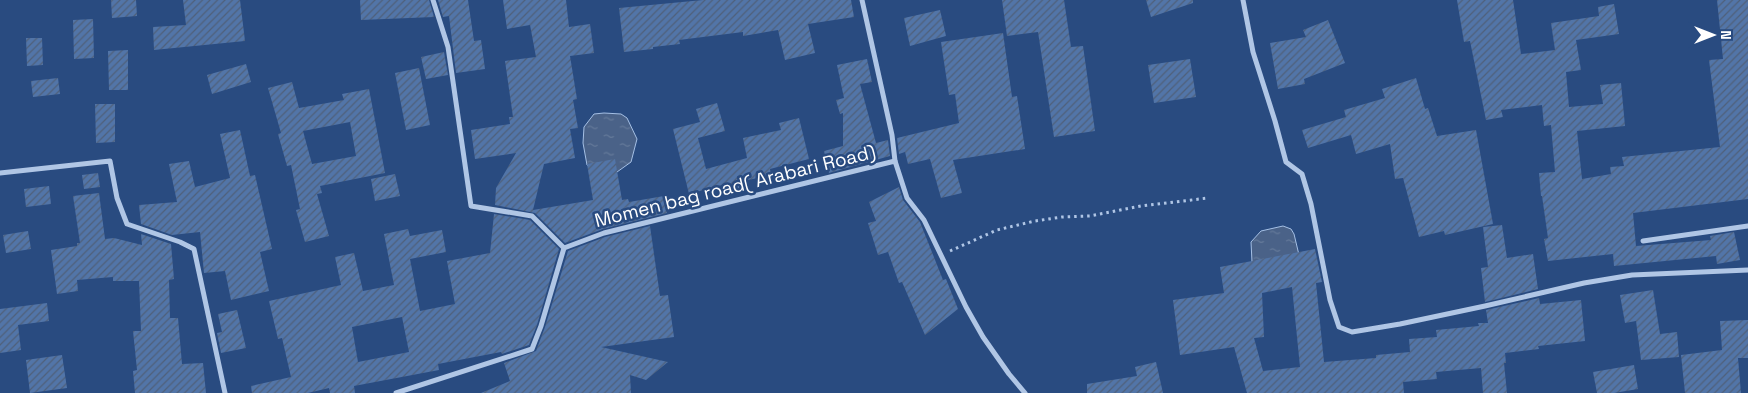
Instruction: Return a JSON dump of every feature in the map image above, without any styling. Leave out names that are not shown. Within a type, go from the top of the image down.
[{"type":"street","points":[[396,393],[532,348],[541,326],[564,248],[532,216],[471,206],[448,47],[433,0]]},
{"type":"street","points":[[862,0],[892,135],[895,161]]},
{"type":"street","points":[[1244,0],[1253,52],[1286,162],[1302,174],[1311,204],[1330,300],[1339,327],[1352,332],[1400,324],[1584,282],[1632,275],[1748,270]]},
{"type":"street","points":[[0,173],[110,161],[117,198],[127,224],[180,242],[194,249],[225,393]]},
{"type":"street","name":"Momen bag road( Arabari Road)","points":[[564,248],[604,233],[895,161],[907,198],[924,220],[966,307],[983,337],[1025,393]]},
{"type":"street","points":[[1643,241],[1748,226]]},
{"type":"path","points":[[942,254],[997,230],[1035,221],[1062,217],[1090,216],[1141,206],[1208,198]]},
{"type":"water","points":[[594,114],[621,114],[627,118],[637,139],[631,162],[617,172],[593,170],[587,165],[583,143],[584,127]]},
{"type":"water","points":[[1283,226],[1291,229],[1294,234],[1299,255],[1252,262],[1251,242],[1261,231]]},
{"type":"building","points":[[111,0],[136,0],[137,16],[112,18]]},
{"type":"building","points":[[183,0],[240,0],[245,41],[154,50],[153,27],[186,25]]},
{"type":"building","points":[[360,0],[429,0],[434,17],[361,20]]},
{"type":"building","points":[[438,0],[468,0],[474,41],[481,40],[485,69],[456,73],[449,16],[443,17]]},
{"type":"building","points":[[503,0],[566,0],[569,27],[590,24],[594,53],[570,56],[577,99],[573,100],[578,128],[570,129],[575,158],[544,164],[533,210],[593,200],[587,164],[615,159],[622,200],[628,199],[629,202],[664,196],[667,213],[603,229],[565,243],[535,213],[495,205],[496,188],[516,153],[475,159],[471,130],[510,124],[509,117],[513,117],[505,61],[536,57],[530,25],[507,29]]},
{"type":"building","points":[[703,0],[851,0],[854,17],[808,24],[815,53],[785,60],[778,30],[743,36],[743,32],[679,40],[680,44],[624,52],[619,8]]},
{"type":"building","points":[[1002,0],[1064,0],[1071,47],[1083,46],[1095,131],[1054,137],[1038,32],[1007,36]]},
{"type":"building","points":[[1146,0],[1193,0],[1193,3],[1151,17]]},
{"type":"building","points":[[1457,0],[1513,0],[1521,54],[1555,50],[1551,23],[1599,16],[1598,7],[1614,4],[1619,34],[1576,40],[1581,70],[1566,72],[1569,107],[1603,104],[1600,85],[1621,83],[1625,126],[1577,131],[1582,179],[1611,174],[1610,167],[1624,166],[1622,157],[1720,147],[1709,60],[1723,59],[1717,0],[1748,0],[1748,199],[1633,213],[1636,246],[1711,240],[1710,236],[1734,232],[1740,260],[1717,264],[1716,256],[1614,266],[1613,254],[1548,261],[1544,239],[1548,238],[1539,173],[1555,172],[1551,125],[1544,126],[1542,105],[1501,110],[1503,117],[1486,120],[1470,41],[1464,42]]},
{"type":"building","points":[[940,10],[946,36],[910,46],[904,18]]},
{"type":"building","points":[[93,19],[94,58],[74,59],[73,20]]},
{"type":"building","points":[[1328,20],[1345,63],[1304,79],[1305,84],[1278,89],[1270,43],[1306,37],[1303,30]]},
{"type":"building","points":[[1003,33],[1012,97],[1017,96],[1025,149],[953,160],[962,193],[941,198],[930,159],[908,164],[905,152],[899,154],[897,138],[959,123],[955,94],[949,95],[941,42]]},
{"type":"building","points":[[26,38],[42,38],[43,65],[27,66]]},
{"type":"building","points":[[128,50],[128,90],[109,90],[108,51]]},
{"type":"building","points":[[444,52],[448,75],[426,79],[421,57]]},
{"type":"building","points":[[867,59],[872,82],[860,84],[876,143],[888,140],[890,156],[829,173],[824,151],[843,146],[843,113],[840,114],[836,100],[844,98],[837,65]]},
{"type":"building","points":[[1190,59],[1196,97],[1154,103],[1148,65]]},
{"type":"building","points":[[246,64],[251,82],[212,94],[207,75]]},
{"type":"building","points":[[419,68],[430,125],[406,130],[395,73]]},
{"type":"building","points":[[58,78],[60,94],[33,97],[31,81]]},
{"type":"building","points":[[1416,78],[1425,109],[1428,108],[1437,136],[1476,130],[1493,224],[1445,235],[1444,231],[1419,237],[1403,178],[1395,179],[1390,144],[1356,154],[1351,135],[1308,148],[1302,130],[1346,117],[1344,110],[1385,98],[1382,89]]},
{"type":"building","points":[[292,82],[299,108],[344,100],[342,94],[369,89],[385,173],[320,186],[322,193],[317,194],[329,236],[305,242],[296,210],[300,209],[291,165],[287,166],[278,134],[281,133],[268,88]],"holes":[[[350,122],[356,156],[312,164],[303,131]]]},
{"type":"building","points":[[717,103],[725,131],[698,138],[706,169],[747,158],[743,138],[781,130],[779,123],[799,118],[809,159],[770,169],[771,175],[744,181],[746,188],[724,194],[722,185],[689,194],[673,129],[700,122],[696,109]]},
{"type":"building","points":[[95,104],[115,104],[115,142],[96,143]]},
{"type":"building","points":[[240,130],[250,176],[255,175],[272,249],[260,252],[269,291],[231,300],[225,271],[204,273],[200,232],[172,235],[141,224],[139,205],[177,202],[169,164],[189,161],[195,187],[230,178],[220,134]]},
{"type":"building","points":[[98,173],[100,187],[84,189],[82,175]]},
{"type":"building","points":[[395,174],[400,196],[375,201],[371,179]]},
{"type":"building","points":[[49,186],[51,204],[26,207],[24,189]]},
{"type":"building","points":[[899,187],[903,200],[920,222],[943,280],[946,279],[958,309],[925,335],[902,282],[899,283],[888,252],[878,255],[868,223],[876,221],[869,202]]},
{"type":"building","points":[[99,193],[105,239],[114,238],[142,245],[141,234],[171,244],[174,279],[169,280],[170,318],[178,318],[182,364],[203,363],[206,393],[135,393],[133,371],[137,370],[133,331],[141,331],[139,281],[113,281],[113,277],[77,280],[78,291],[57,294],[51,250],[77,246],[77,243],[80,243],[73,196]]},
{"type":"building","points":[[494,214],[530,220],[559,249],[537,325],[529,345],[502,354],[501,352],[438,364],[439,370],[354,386],[355,393],[330,393],[329,388],[308,393],[252,393],[251,386],[291,377],[282,338],[278,339],[269,301],[341,285],[335,257],[354,253],[363,291],[394,285],[384,234],[408,229],[410,236],[442,230],[446,252],[410,259],[420,311],[455,304],[447,261],[490,253]],"holes":[[[402,317],[409,352],[358,362],[352,327]]]},
{"type":"building","points":[[1502,225],[1507,258],[1533,254],[1538,289],[1485,302],[1481,268],[1488,267],[1483,227]]},
{"type":"building","points":[[650,226],[660,296],[668,295],[674,337],[601,347],[668,362],[646,380],[630,375],[631,393],[481,393],[510,381],[504,363],[536,351],[568,251],[605,237]]},
{"type":"building","points":[[28,231],[31,249],[6,253],[3,235]]},
{"type":"building","points":[[1315,249],[1322,282],[1316,283],[1324,362],[1376,358],[1376,355],[1410,352],[1409,339],[1437,337],[1436,330],[1479,326],[1478,323],[1488,323],[1486,310],[1539,298],[1540,304],[1581,300],[1585,341],[1538,346],[1539,349],[1505,353],[1507,393],[1483,393],[1481,368],[1436,372],[1437,379],[1403,382],[1404,393],[1247,393],[1234,347],[1180,355],[1173,300],[1224,293],[1220,267]],"holes":[[[1292,287],[1300,367],[1263,371],[1254,338],[1264,337],[1262,293]]]},
{"type":"building","points":[[1653,290],[1660,334],[1677,332],[1679,357],[1641,360],[1636,321],[1625,323],[1620,295]]},
{"type":"building","points":[[47,303],[49,321],[18,325],[21,350],[0,353],[0,309]]},
{"type":"building","points":[[237,310],[246,348],[221,353],[217,333],[222,332],[218,314]]},
{"type":"building","points":[[1748,320],[1748,358],[1738,358],[1741,393],[1685,393],[1681,355],[1722,350],[1720,321]]},
{"type":"building","points":[[62,355],[67,388],[30,393],[26,360]]},
{"type":"building","points":[[1156,362],[1163,393],[1087,393],[1087,384],[1137,376],[1135,367]]},
{"type":"building","points":[[1634,365],[1638,389],[1614,393],[1597,393],[1593,372]]}]
